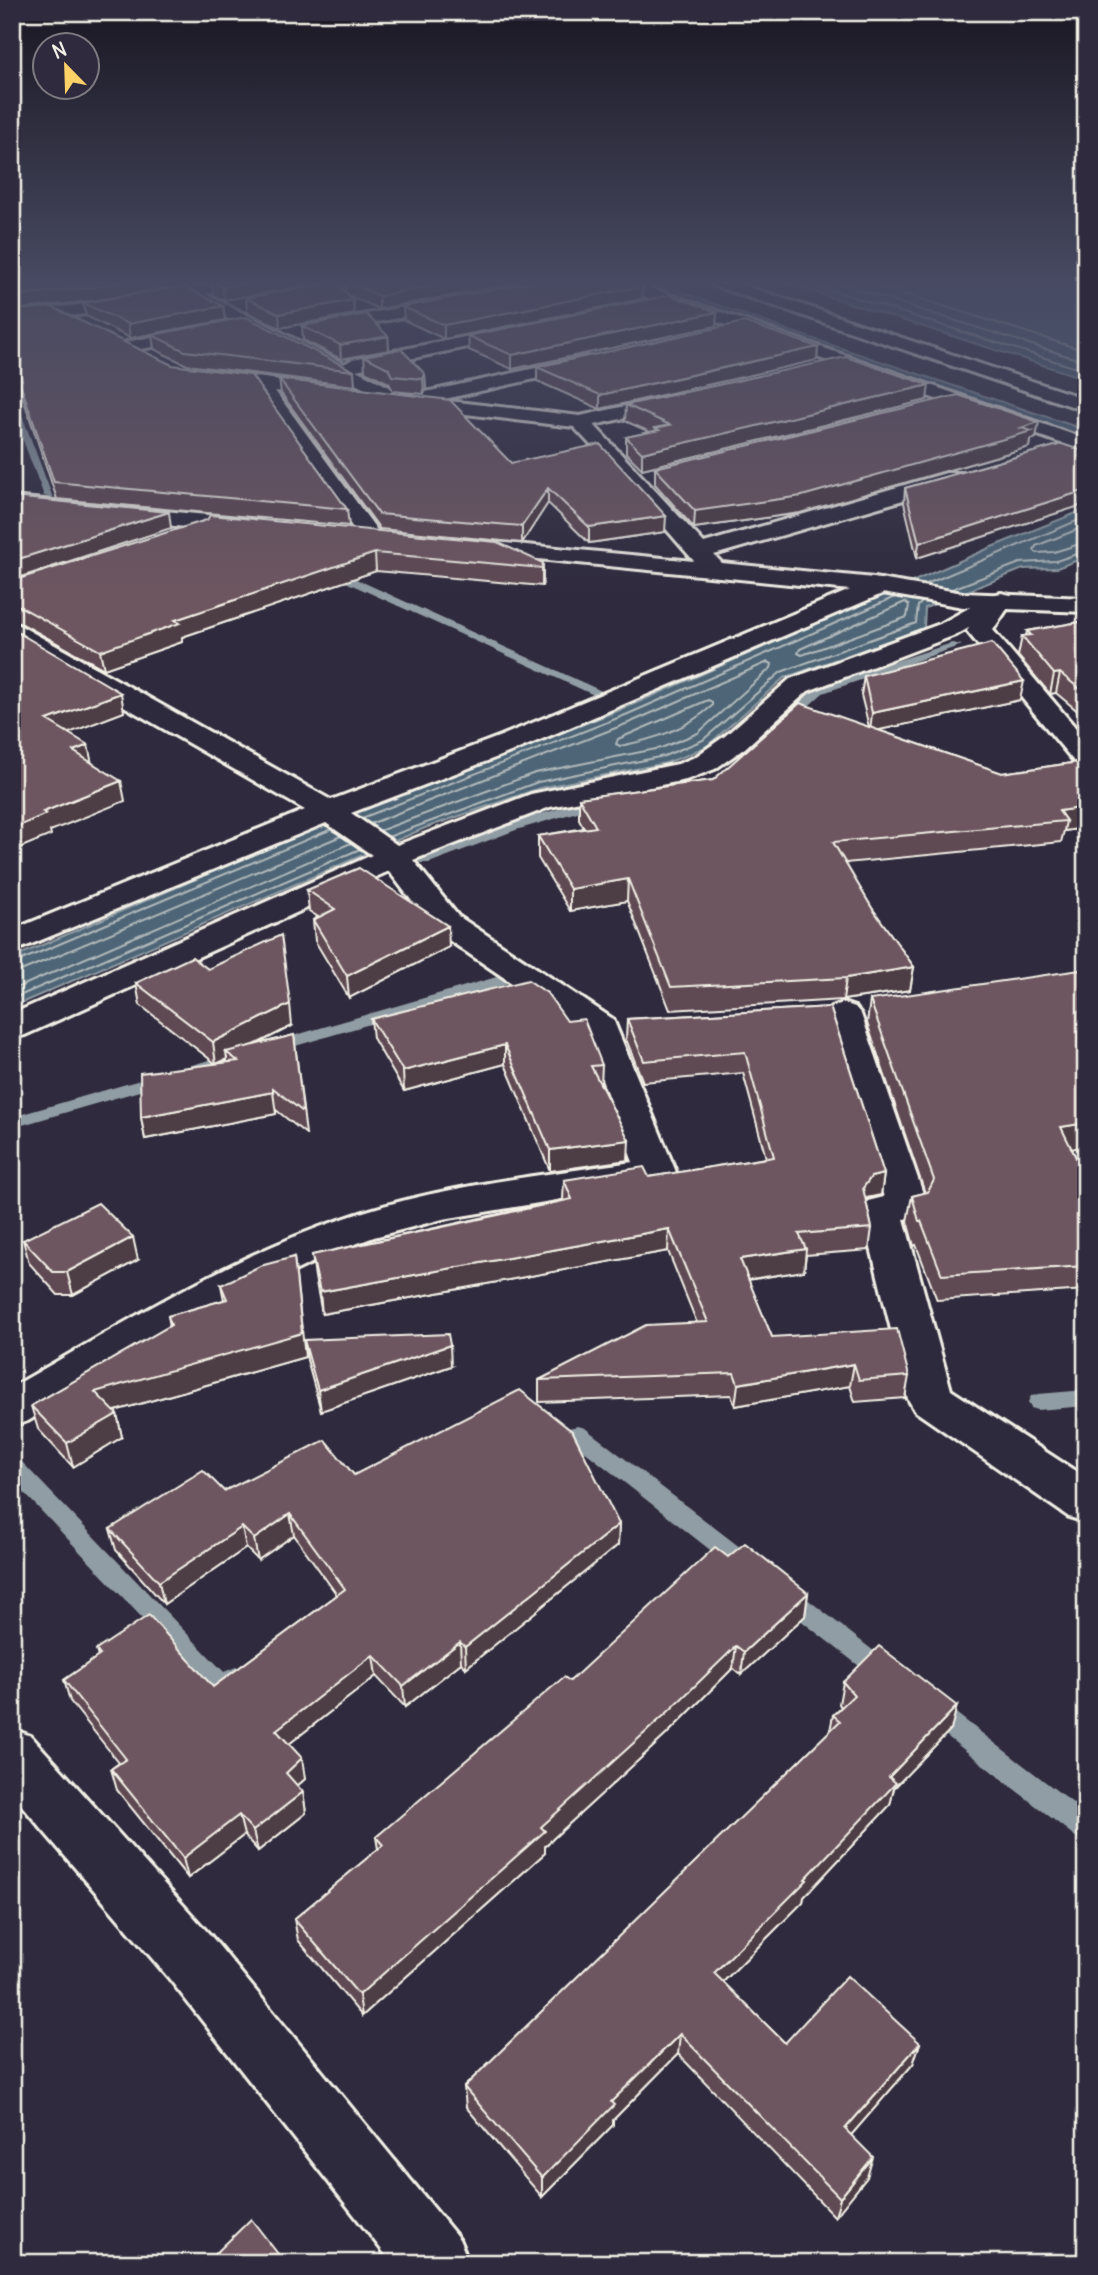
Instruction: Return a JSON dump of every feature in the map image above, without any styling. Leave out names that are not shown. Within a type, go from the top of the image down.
[{"type":"street","points":[[264,388],[371,537]]},
{"type":"street","points":[[299,388],[580,422],[699,396]]},
{"type":"street","points":[[378,388],[405,402],[467,388]]},
{"type":"street","points":[[919,388],[1081,444]]},
{"type":"street","points":[[1036,388],[1086,405]]},
{"type":"street","points":[[916,411],[956,401]]},
{"type":"street","points":[[580,422],[636,480],[707,561]]},
{"type":"street","points":[[1038,454],[1081,444]]},
{"type":"street","points":[[636,480],[663,473]]},
{"type":"street","points":[[707,561],[973,473]]},
{"type":"street","points":[[12,505],[267,528]]},
{"type":"street","points":[[165,540],[215,523]]},
{"type":"street","points":[[345,535],[398,539]]},
{"type":"street","points":[[439,543],[707,561],[963,600],[1086,605]]},
{"type":"street","points":[[12,942],[884,587]]},
{"type":"street","points":[[1001,600],[980,631],[1086,758]]},
{"type":"street","points":[[12,1027],[394,857],[542,800],[685,771],[705,763],[735,742],[799,685],[949,629],[1001,600]]},
{"type":"street","points":[[12,631],[329,811],[394,857],[446,923],[613,1026],[656,1172],[497,1196],[405,1214],[320,1241],[225,1286],[12,1409]]},
{"type":"street","points":[[843,1013],[907,1205],[882,1211],[931,1399],[1086,1503]]},
{"type":"street","points":[[12,1754],[189,1956],[435,2263]]},
{"type":"water","points":[[938,388],[961,388],[1086,430],[1086,439]]},
{"type":"water","points":[[1086,509],[1086,557],[1057,568],[1023,569],[925,608],[924,628],[784,678],[707,746],[666,763],[540,788],[425,828],[12,1007],[12,958],[306,832],[625,708],[994,546]]},
{"type":"building","points":[[22,388],[260,388],[347,509],[54,482]]},
{"type":"building","points":[[286,388],[354,388],[450,400],[511,463],[600,444],[666,516],[589,527],[548,488],[522,526],[379,514]]},
{"type":"building","points":[[585,388],[631,388],[600,395]]},
{"type":"building","points":[[703,388],[916,388],[642,453],[626,437],[670,425],[626,405]]},
{"type":"building","points":[[958,395],[1039,422],[1021,428],[1032,431],[802,496],[695,511],[655,468]]},
{"type":"building","points":[[1062,444],[1086,452],[1086,490],[919,543],[905,488]]},
{"type":"building","points":[[12,497],[169,512],[12,561]]},
{"type":"building","points":[[210,515],[497,542],[543,563],[542,568],[375,553],[175,620],[180,623],[100,651],[12,604],[12,581],[207,520]]},
{"type":"building","points":[[1086,621],[1086,694],[1060,673],[1054,674],[1022,636],[1031,635],[1027,631]]},
{"type":"building","points":[[12,629],[121,693],[47,720],[88,745],[73,751],[121,781],[43,812],[46,814],[12,829]]},
{"type":"building","points":[[992,643],[1024,681],[872,713],[864,676]]},
{"type":"building","points":[[800,703],[1002,773],[1086,761],[1086,807],[1059,811],[1066,821],[833,842],[872,908],[914,967],[846,978],[671,987],[628,879],[570,889],[538,836],[596,827],[579,798],[713,780]]},
{"type":"building","points":[[359,868],[448,926],[347,976],[313,920],[335,909],[307,890]]},
{"type":"building","points":[[281,935],[290,1004],[213,1042],[136,983],[192,957],[208,969]]},
{"type":"building","points":[[1080,970],[1086,977],[1086,1123],[1061,1127],[1086,1178],[1086,1266],[942,1275],[919,1221],[912,1196],[928,1192],[934,1180],[870,1000]]},
{"type":"building","points":[[528,980],[547,993],[567,1021],[584,1019],[602,1065],[591,1066],[629,1140],[550,1150],[505,1045],[403,1071],[371,1019]]},
{"type":"building","points":[[830,1007],[884,1174],[871,1177],[863,1188],[872,1228],[799,1234],[806,1249],[740,1259],[772,1337],[897,1329],[909,1376],[859,1380],[854,1364],[738,1384],[734,1373],[539,1380],[646,1325],[708,1322],[669,1229],[320,1292],[312,1255],[572,1199],[564,1180],[644,1167],[649,1177],[774,1157],[745,1052],[644,1061],[627,1019]]},
{"type":"building","points":[[294,1035],[303,1112],[273,1088],[273,1092],[141,1117],[140,1073],[238,1061],[226,1052]]},
{"type":"building","points":[[98,1203],[133,1237],[67,1272],[53,1272],[23,1240]]},
{"type":"building","points":[[294,1257],[302,1333],[95,1392],[117,1414],[67,1443],[31,1406],[171,1325],[168,1316],[227,1299],[221,1285],[260,1266]]},
{"type":"building","points":[[448,1334],[450,1345],[318,1390],[304,1340]]},
{"type":"building","points":[[520,1390],[573,1432],[619,1524],[465,1647],[460,1642],[403,1686],[373,1655],[276,1730],[302,1758],[286,1773],[303,1792],[253,1831],[239,1815],[183,1858],[111,1769],[126,1759],[64,1680],[100,1655],[96,1650],[149,1615],[213,1687],[345,1589],[290,1514],[254,1539],[242,1527],[159,1582],[110,1529],[203,1470],[224,1491],[325,1440],[354,1475]]},
{"type":"building","points":[[745,1543],[808,1593],[744,1652],[736,1646],[541,1827],[545,1831],[359,1995],[294,1919],[383,1845],[376,1837],[564,1677],[570,1681],[715,1547],[728,1557]]},
{"type":"building","points":[[879,1646],[957,1706],[889,1777],[896,1783],[805,1879],[807,1880],[714,1973],[785,2043],[847,1976],[920,2043],[845,2129],[873,2157],[840,2198],[680,2034],[611,2102],[614,2105],[542,2178],[464,2087],[840,1721],[833,1715],[854,1695],[843,1682]]},
{"type":"building","points":[[251,2219],[285,2263],[206,2263]]},
{"type":"waterway","points":[[12,399],[49,496]]},
{"type":"waterway","points":[[330,571],[600,693]]},
{"type":"waterway","points":[[786,720],[819,690],[956,645]]},
{"type":"waterway","points":[[424,860],[511,827],[603,800]]},
{"type":"waterway","points":[[191,1071],[500,981]]},
{"type":"waterway","points":[[12,1123],[161,1079]]},
{"type":"waterway","points":[[1038,1402],[1086,1398]]},
{"type":"waterway","points":[[551,1439],[578,1434],[750,1568]]},
{"type":"waterway","points":[[12,1466],[222,1687],[236,1677]]},
{"type":"waterway","points":[[789,1598],[885,1673]]},
{"type":"waterway","points":[[935,1712],[1086,1829]]}]
